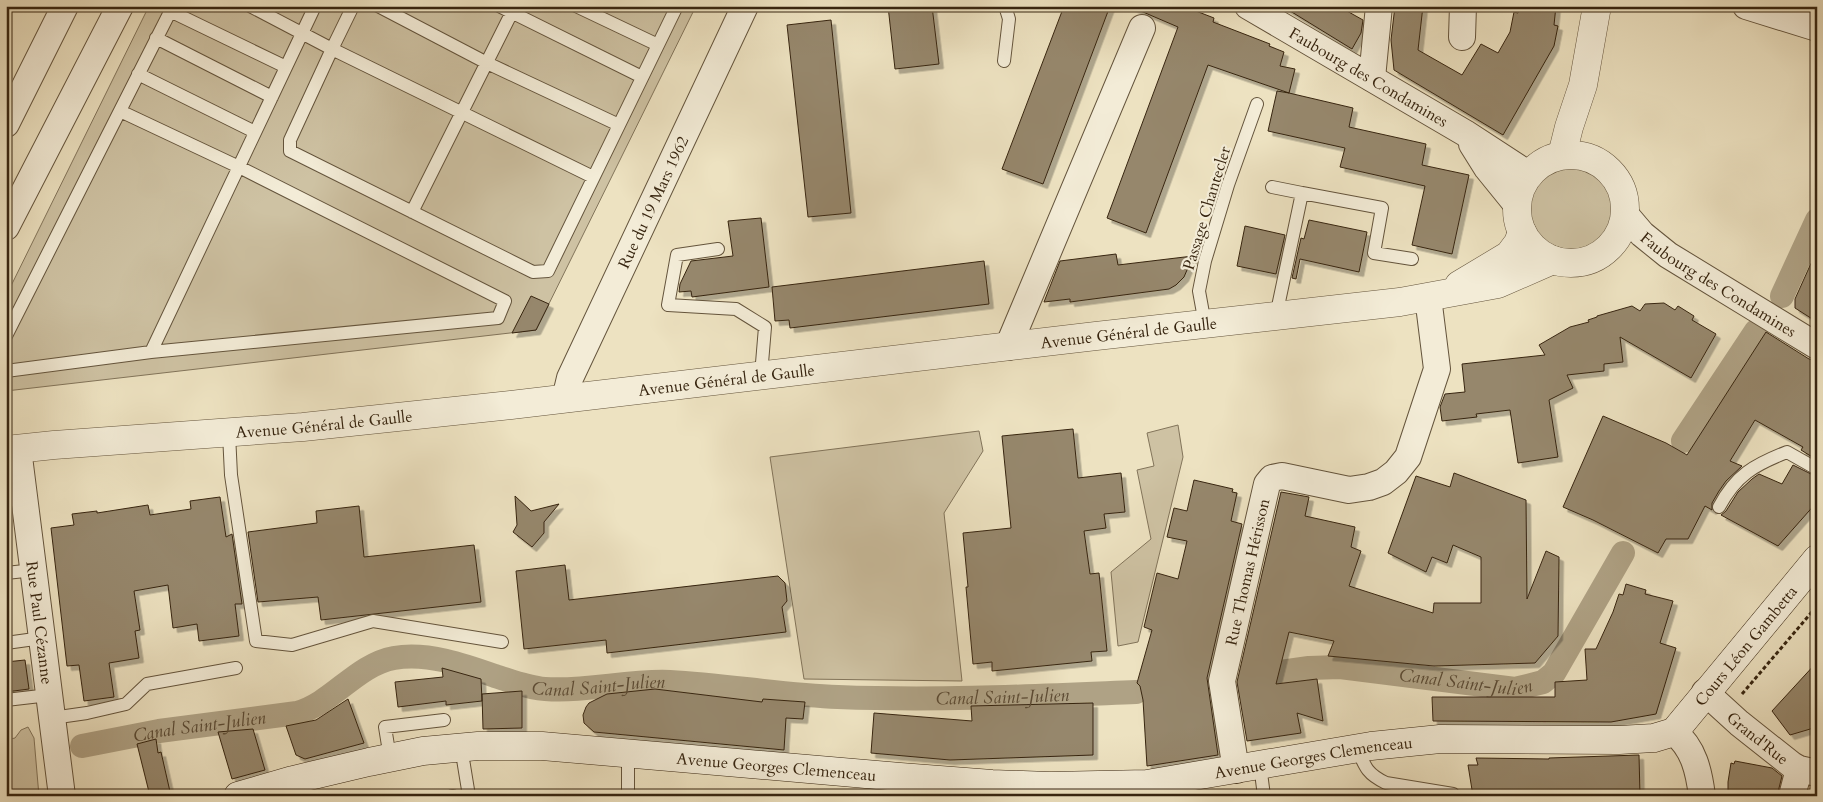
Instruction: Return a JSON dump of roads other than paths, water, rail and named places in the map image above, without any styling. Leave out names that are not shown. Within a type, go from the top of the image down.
[{"type":"street","points":[[6,124],[65,6]]},
{"type":"street","points":[[6,227],[120,6]]},
{"type":"street","name":"Rue du 19 Mars 1962","points":[[565,399],[570,378],[746,6]]},
{"type":"street","name":"Faubourg des Condamines","points":[[1248,6],[1465,132],[1528,174]]},
{"type":"street","points":[[1372,78],[1379,6]]},
{"type":"street","points":[[1462,37],[1463,6]]},
{"type":"street","points":[[1562,155],[1583,85],[1597,6]]},
{"type":"street","points":[[1746,6],[1817,28]]},
{"type":"street","points":[[1008,347],[1142,28]]},
{"type":"street","points":[[1583,85],[1585,132],[1591,157]]},
{"type":"street","name":"Faubourg des Condamines","points":[[1465,132],[1487,168],[1517,205]]},
{"type":"street","points":[[1576,154],[1591,157],[1605,166],[1616,177],[1622,189],[1625,201],[1625,214],[1622,228],[1616,240],[1595,258],[1574,263],[1553,260],[1541,254],[1530,244],[1522,232],[1518,219],[1517,205],[1520,189],[1528,174],[1538,165],[1549,159],[1562,155],[1576,154]]},
{"type":"street","name":"Faubourg des Condamines","points":[[1625,214],[1642,234],[1668,255],[1817,346]]},
{"type":"street","name":"Avenue Général de Gaulle","points":[[1436,295],[1509,255],[1518,243],[1522,232]]},
{"type":"street","name":"Avenue Général de Gaulle","points":[[12,449],[303,427],[565,399],[1400,302],[1498,284],[1553,260]]},
{"type":"street","name":"Rue Thomas Hérisson","points":[[1248,767],[1222,681],[1267,484],[1272,478],[1282,476],[1349,490],[1369,487],[1383,482],[1396,472],[1408,457],[1437,368],[1436,295]]},
{"type":"street","name":"Rue Paul Cézanne","points":[[12,449],[17,519],[34,570],[62,796]]},
{"type":"street","name":"Cours Léon Gambetta","points":[[1674,732],[1705,692],[1817,559]]},
{"type":"street","name":"Grand'Rue","points":[[1705,692],[1768,747],[1808,771]]},
{"type":"street","points":[[1674,732],[1683,738],[1691,752],[1699,774],[1702,796]]},
{"type":"street","name":"Avenue Georges Clemenceau","points":[[238,796],[281,790],[390,758],[423,751],[478,746],[542,746],[628,754],[900,786],[1011,785],[1100,791],[1358,748],[1440,739],[1619,740],[1654,738],[1674,732]]},
{"type":"street","points":[[1792,796],[1808,771]]},
{"type":"lane","points":[[250,6],[303,32],[332,49],[593,177]]},
{"type":"lane","points":[[151,352],[315,6]]},
{"type":"lane","points":[[353,6],[290,140],[290,151],[532,272],[548,271],[677,6]]},
{"type":"lane","points":[[378,6],[487,63],[619,125]]},
{"type":"lane","points":[[499,6],[513,9],[642,77]]},
{"type":"lane","points":[[576,6],[658,45]]},
{"type":"lane","points":[[1004,61],[1009,19],[1005,6]]},
{"type":"lane","points":[[6,336],[172,9],[286,67]]},
{"type":"lane","points":[[412,212],[513,9]]},
{"type":"lane","points":[[156,38],[272,97]]},
{"type":"lane","points":[[138,74],[255,132]]},
{"type":"lane","name":"Passage Chantecler","points":[[1205,324],[1200,292],[1205,261],[1228,185],[1257,104]]},
{"type":"lane","points":[[6,371],[151,352],[498,318],[505,301],[239,167],[120,111]]},
{"type":"lane","points":[[1272,187],[1382,208],[1374,253],[1412,259]]},
{"type":"lane","points":[[1276,316],[1302,193]]},
{"type":"lane","points":[[718,249],[677,255],[668,305],[736,309],[765,327],[761,375]]},
{"type":"lane","points":[[229,434],[231,475],[256,641],[292,646],[373,621],[502,642]]},
{"type":"lane","points":[[1719,507],[1728,490],[1742,476],[1760,463],[1787,452],[1817,469]]},
{"type":"lane","points":[[6,573],[34,570]]},
{"type":"lane","points":[[6,643],[42,638]]},
{"type":"lane","points":[[6,700],[87,713],[126,704],[147,684],[236,668]]},
{"type":"lane","points":[[390,758],[385,727],[444,720]]},
{"type":"lane","points":[[461,747],[469,796]]},
{"type":"lane","points":[[1358,748],[1364,766],[1370,774],[1386,784],[1453,796]]},
{"type":"lane","points":[[628,754],[628,796]]},
{"type":"lane","points":[[1248,767],[1264,796]]},
{"type":"waterway","name":"Canal Saint-Julien","points":[[1782,296],[1817,220]]},
{"type":"waterway","name":"Canal Saint-Julien","points":[[1683,441],[1756,331]]},
{"type":"waterway","name":"Canal Saint-Julien","points":[[1265,674],[1309,668],[1340,667],[1515,689],[1543,682],[1554,673],[1623,553]]},
{"type":"waterway","name":"Canal Saint-Julien","points":[[82,746],[159,731],[297,713],[322,701],[368,668],[394,658],[407,657],[432,658],[445,661],[520,684],[545,689],[576,689],[670,682],[817,696],[875,698],[987,698],[1136,692]]}]
